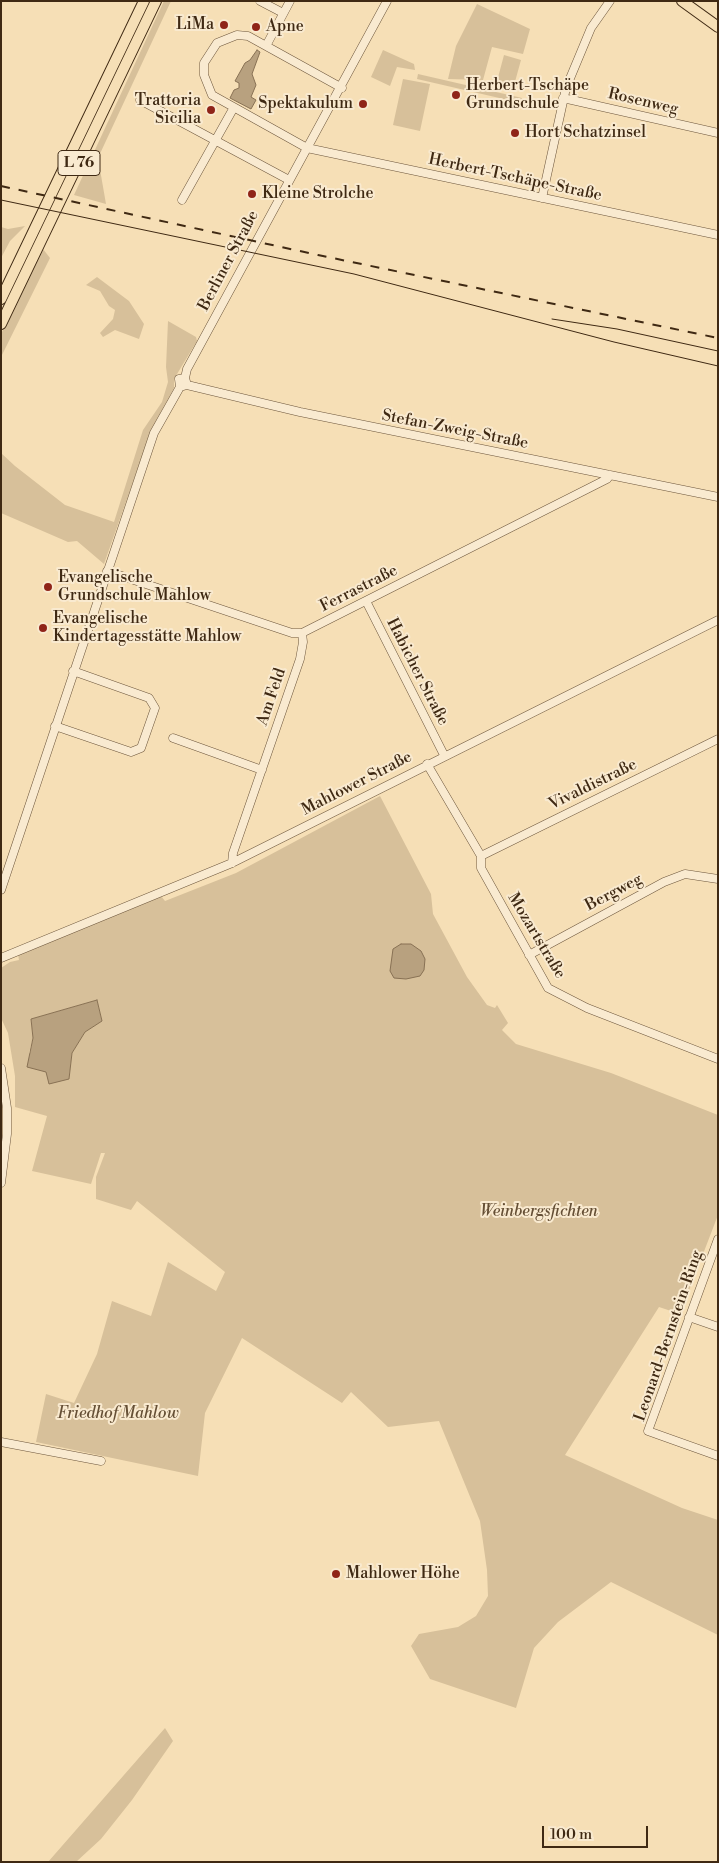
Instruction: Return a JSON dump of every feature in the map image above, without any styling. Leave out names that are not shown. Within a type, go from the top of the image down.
[{"type":"main road","name":"L 76","points":[[1,300],[144,1]]},
{"type":"main road","name":"L 76","points":[[1,324],[156,1]]},
{"type":"main road","points":[[682,1],[718,27]]},
{"type":"street","points":[[260,1],[283,14]]},
{"type":"street","points":[[266,46],[290,1]]},
{"type":"street","name":"Berliner Straße","points":[[1,890],[154,433],[184,383],[187,370],[289,180],[342,88],[387,1]]},
{"type":"street","points":[[542,198],[563,98],[592,28],[610,1]]},
{"type":"street","name":"Herbert-Tschäpe-Straße","points":[[342,88],[248,36],[237,35],[218,42],[209,53],[204,64],[206,86],[212,96],[307,148],[718,236]]},
{"type":"street","name":"Rosenweg","points":[[563,98],[718,133]]},
{"type":"street","points":[[140,100],[289,180]]},
{"type":"street","points":[[182,200],[233,109]]},
{"type":"street","name":"Stefan-Zweig-Straße","points":[[184,383],[300,412],[718,497]]},
{"type":"street","name":"Ferrastraße","points":[[107,571],[292,633],[302,633],[607,479],[610,475]]},
{"type":"street","name":"Habicher Straße","points":[[366,601],[444,756]]},
{"type":"street","name":"Mahlower Straße","points":[[1,958],[232,863],[718,620]]},
{"type":"street","name":"Am Feld","points":[[232,863],[233,853],[300,659],[303,642],[302,633]]},
{"type":"street","points":[[55,726],[132,752],[141,748],[155,708],[149,698],[73,671]]},
{"type":"street","points":[[173,738],[262,770]]},
{"type":"street","name":"Vivaldistraße","points":[[481,856],[718,739]]},
{"type":"street","name":"Mozartstraße","points":[[427,764],[481,856],[482,868],[548,988],[564,998],[718,1059]]},
{"type":"street","name":"Bergweg","points":[[529,955],[664,882],[685,874],[718,879]]},
{"type":"street","points":[[1,1068],[7,1108],[7,1134],[1,1183]]},
{"type":"street","name":"Leonard-Bernstein-Ring","points":[[718,1239],[648,1431],[718,1456]]},
{"type":"street","points":[[689,1317],[718,1327]]},
{"type":"street","points":[[1,1452],[4,1443],[102,1460]]},
{"type":"green space","points":[[164,1],[171,1],[98,158],[106,204],[74,195]]},
{"type":"green space","points":[[477,4],[530,29],[523,54],[492,47],[483,80],[448,79],[456,46]]},
{"type":"green space","points":[[383,50],[414,64],[415,70],[397,67],[390,86],[371,77]]},
{"type":"green space","points":[[504,55],[521,60],[513,89],[496,85]]},
{"type":"green space","points":[[418,74],[522,98],[521,103],[417,79]]},
{"type":"green space","points":[[403,79],[430,84],[420,131],[393,125]]},
{"type":"green space","points":[[25,226],[10,241],[1,258],[1,227],[8,229]]},
{"type":"green space","points":[[43,249],[50,258],[1,357],[1,334]]},
{"type":"green space","points":[[97,277],[129,301],[144,324],[139,339],[115,330],[103,337],[100,333],[113,319],[115,310],[109,306],[100,291],[86,285]]},
{"type":"green space","points":[[168,321],[196,337],[197,341],[174,379],[174,388],[152,428],[104,564],[77,541],[68,542],[1,513],[1,453],[65,505],[114,522],[143,430],[162,402],[168,382],[166,367]]},
{"type":"green space","points":[[380,796],[431,894],[433,914],[467,977],[487,1005],[495,1008],[497,1005],[508,1023],[502,1030],[516,1044],[611,1073],[718,1115],[718,1215],[680,1314],[659,1307],[565,1455],[682,1508],[718,1520],[718,1635],[611,1582],[558,1622],[534,1648],[516,1708],[430,1679],[411,1646],[419,1634],[458,1627],[476,1616],[488,1596],[487,1570],[480,1521],[439,1421],[388,1427],[351,1392],[342,1403],[242,1338],[205,1413],[198,1476],[36,1442],[46,1394],[74,1403],[97,1354],[112,1301],[151,1316],[168,1262],[216,1291],[225,1272],[137,1201],[131,1210],[96,1199],[96,1177],[105,1153],[101,1153],[91,1184],[32,1171],[47,1116],[15,1107],[15,1076],[8,1033],[1,1018],[1,968],[10,962],[19,960],[18,954],[161,896],[165,901],[236,873]],"holes":[[[97,1000],[102,1021],[85,1032],[72,1053],[69,1079],[29,1053],[33,1038],[31,1019]]]},
{"type":"green space","points":[[165,1728],[173,1741],[132,1800],[101,1839],[76,1862],[48,1862]]},
{"type":"shaded area","points":[[257,50],[260,52],[252,74],[256,85],[251,97],[256,100],[251,109],[230,98],[234,90],[239,88],[239,83],[235,81],[245,63],[250,60]]},
{"type":"shaded area","points":[[401,944],[411,944],[421,951],[425,959],[424,970],[420,976],[406,979],[394,978],[390,971],[393,949]]},
{"type":"shaded area","points":[[97,1000],[102,1021],[85,1032],[72,1053],[69,1079],[49,1084],[46,1072],[27,1067],[33,1038],[31,1019]]},
{"type":"tram line","points":[[1,200],[354,274],[614,342],[718,366]]},
{"type":"tram line","points":[[552,319],[617,329],[718,351]]},
{"type":"railway","points":[[1,186],[318,255],[718,338]]},
{"type":"place","name":"LiMa","points":[[224,25]]},
{"type":"place","name":"Apne","points":[[256,27]]},
{"type":"place","name":"Herbert-Tschäpe Grundschule","points":[[456,95]]},
{"type":"place","name":"Spektakulum","points":[[363,104]]},
{"type":"place","name":"Trattoria Sicilia","points":[[211,110]]},
{"type":"place","name":"Hort Schatzinsel","points":[[515,133]]},
{"type":"place","name":"Kleine Strolche","points":[[252,194]]},
{"type":"place","name":"Evangelische Grundschule Mahlow","points":[[48,587]]},
{"type":"place","name":"Evangelische Kindertagesstätte Mahlow","points":[[43,628]]},
{"type":"place","name":"Mahlower Höhe","points":[[336,1574]]},
{"type":"park label","name":"Weinbergsfichten","points":[[539,1212]]},
{"type":"park label","name":"Friedhof Mahlow","points":[[118,1414]]}]
